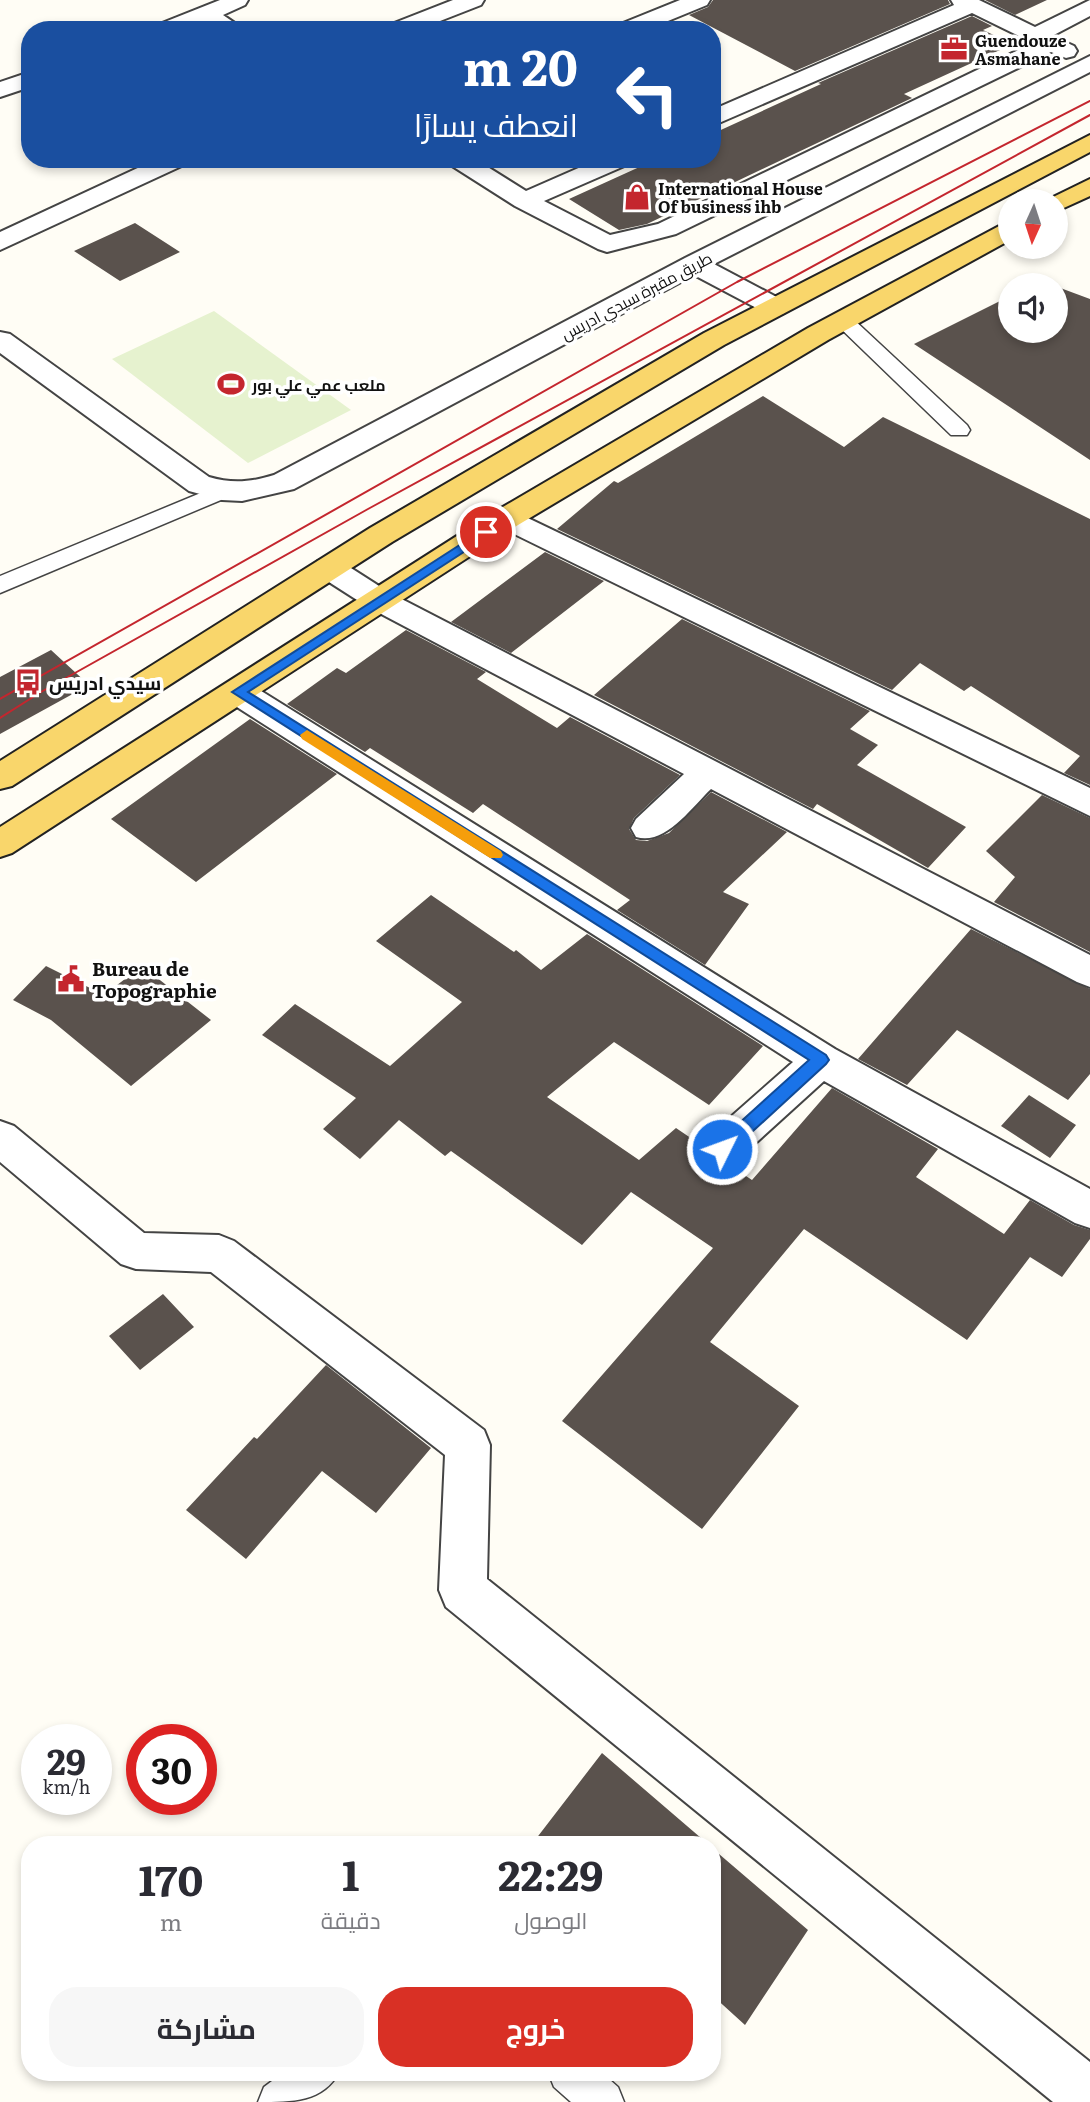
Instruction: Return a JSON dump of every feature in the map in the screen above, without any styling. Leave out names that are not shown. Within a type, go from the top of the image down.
[{"type":"main road","points":[[0,777],[330,568],[714,339],[1090,142]]},
{"type":"main road","points":[[1068,198],[1090,186]]},
{"type":"main road","points":[[0,844],[507,518],[818,334],[998,237]]},
{"type":"street","points":[[189,21],[237,0]]},
{"type":"street","points":[[420,21],[473,0]]},
{"type":"street","points":[[648,21],[699,0]]},
{"type":"street","points":[[721,115],[967,3],[1090,64]]},
{"type":"street","points":[[472,168],[524,201],[607,244],[667,229],[1044,39],[1090,8]]},
{"type":"street","points":[[206,15],[217,21]]},
{"type":"street","name":"طريق مقبرة سيدي ادريس","points":[[0,340],[199,484],[220,492],[252,493],[284,482],[700,261],[1090,64]]},
{"type":"street","points":[[0,90],[21,82]]},
{"type":"street","points":[[0,242],[158,168]]},
{"type":"street","points":[[524,201],[599,168]]},
{"type":"street","points":[[667,229],[700,261],[775,307]]},
{"type":"street","points":[[507,518],[1090,803]]},
{"type":"street","points":[[330,568],[379,600],[1090,972]]},
{"type":"street","points":[[238,692],[821,1060],[1090,1210]]},
{"type":"street","points":[[648,828],[709,771]]},
{"type":"street","points":[[722,1149],[821,1060]]},
{"type":"street","points":[[0,1138],[136,1251],[219,1254],[468,1445],[463,1590],[1090,2097]]},
{"type":"lane","points":[[844,321],[959,430]]},
{"type":"lane","points":[[0,585],[220,492]]},
{"type":"lane","points":[[279,2102],[306,2081]]},
{"type":"lane","points":[[579,2081],[603,2102]]},
{"type":"green space","name":"ملعب عمي علي بور","points":[[214,311],[351,410],[248,463],[112,359]]},
{"type":"building","points":[[713,0],[948,0],[950,4],[795,71],[721,32],[721,21],[700,21],[689,15],[708,7]]},
{"type":"building","points":[[985,0],[1047,0],[1015,15]]},
{"type":"building","points":[[972,16],[992,26],[983,30],[1013,44],[904,94],[912,98],[647,224],[619,230],[569,199],[637,168],[721,168],[721,130],[821,84],[818,83]]},
{"type":"building","points":[[135,223],[180,252],[120,281],[74,251]]},
{"type":"building","points":[[1068,291],[1090,299],[1090,460],[914,344],[998,302],[998,343],[1068,343]]},
{"type":"building","points":[[763,396],[844,447],[883,417],[1090,519],[1090,785],[1064,773],[1080,756],[971,686],[964,691],[920,663],[892,690],[557,529],[614,481],[618,483]]},
{"type":"building","points":[[545,552],[604,581],[511,653],[451,622]]},
{"type":"building","points":[[682,619],[870,711],[850,729],[878,745],[857,765],[966,827],[928,868],[817,804],[813,809],[594,695]]},
{"type":"building","points":[[406,630],[486,672],[477,679],[557,728],[570,717],[680,775],[634,818],[629,829],[636,840],[647,841],[669,833],[711,792],[787,832],[723,892],[749,904],[705,965],[617,910],[630,900],[483,804],[473,813],[370,748],[365,752],[287,704],[337,668],[346,673]]},
{"type":"building","points":[[51,650],[89,685],[0,734],[0,677]]},
{"type":"building","points":[[250,719],[337,774],[196,882],[111,819]]},
{"type":"building","points":[[1042,795],[1090,818],[1090,952],[994,902],[1015,877],[986,851]]},
{"type":"building","points":[[431,895],[514,952],[516,950],[541,970],[587,934],[763,1046],[709,1105],[614,1042],[547,1097],[639,1160],[676,1128],[701,1145],[700,1150],[707,1163],[721,1168],[731,1166],[752,1180],[832,1088],[938,1149],[916,1177],[1004,1234],[1030,1200],[1074,1225],[1090,1230],[1090,1239],[1062,1277],[1030,1257],[967,1340],[804,1229],[710,1342],[799,1406],[702,1529],[562,1421],[713,1248],[631,1192],[582,1245],[451,1151],[445,1156],[399,1120],[360,1159],[323,1129],[356,1098],[262,1035],[295,1004],[390,1066],[462,1002],[376,941]]},
{"type":"building","points":[[971,929],[1090,989],[1090,1074],[1068,1100],[957,1030],[907,1085],[858,1059]]},
{"type":"building","points":[[46,966],[104,995],[142,966],[211,1020],[131,1086],[51,1020],[13,1000]]},
{"type":"building","points":[[1029,1095],[1076,1125],[1050,1158],[1001,1126]]},
{"type":"building","points":[[163,1294],[194,1327],[140,1370],[109,1336]]},
{"type":"building","points":[[326,1365],[431,1448],[376,1513],[322,1471],[246,1559],[186,1510]]},
{"type":"building","points":[[602,1753],[699,1836],[538,1836]]},
{"type":"building","points":[[721,1856],[808,1930],[745,2025],[721,2003]]},
{"type":"tram line","points":[[0,699],[737,282],[1090,101]]},
{"type":"tram line","points":[[0,718],[41,692],[368,509],[1090,115]]},
{"type":"slow traffic","points":[[307,735],[496,855]]},
{"type":"place","name":"Guendouze Asmahane","points":[[954,49]]},
{"type":"place","name":"International House Of business ihb","points":[[637,197]]},
{"type":"place","name":"ملعب عمي علي بور","points":[[231,384]]},
{"type":"place","name":"سيدي ادريس","points":[[28,682]]},
{"type":"place","name":"Bureau de Topographie","points":[[71,979]]},
{"type":"route","points":[[486,532],[238,692],[821,1060],[722,1149]]}]
